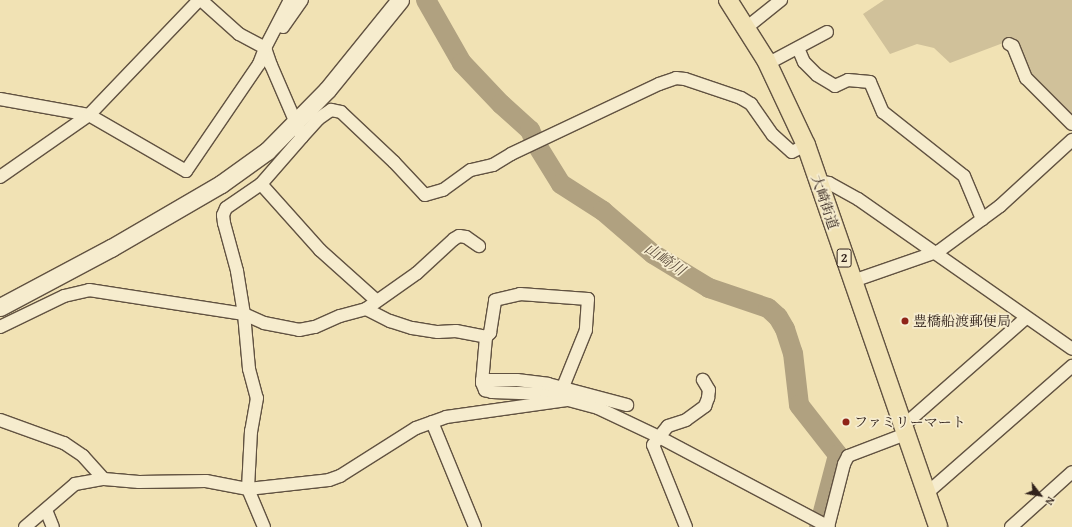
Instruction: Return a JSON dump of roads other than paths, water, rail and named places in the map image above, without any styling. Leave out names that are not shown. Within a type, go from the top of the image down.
[{"type":"main road","name":"大崎街道","points":[[728,0],[767,64],[806,146],[938,527]]},
{"type":"street","points":[[0,177],[89,115],[200,0],[239,34],[265,48],[299,130]]},
{"type":"street","points":[[0,99],[89,115],[186,171],[259,64],[265,48],[290,0]]},
{"type":"street","points":[[265,48],[284,26],[302,0]]},
{"type":"street","points":[[264,527],[248,489],[251,431],[257,398],[249,369],[244,314],[237,271],[223,215],[226,208],[261,184],[327,90],[400,0]]},
{"type":"street","points":[[746,28],[781,0]]},
{"type":"street","points":[[767,64],[827,32]]},
{"type":"street","points":[[1009,44],[1013,46],[1026,78],[1072,124]]},
{"type":"street","points":[[798,48],[804,62],[817,75],[835,86],[848,80],[870,82],[883,112],[964,176],[982,219]]},
{"type":"street","points":[[0,307],[111,248],[221,184],[267,151],[331,110],[341,112],[394,162],[424,195],[443,190],[472,170],[492,165],[536,142],[659,84],[676,78],[685,79],[741,98],[751,104],[773,135],[792,152],[806,146]]},
{"type":"street","points":[[853,282],[939,251],[1000,206],[1072,140]]},
{"type":"street","points":[[817,181],[828,183],[858,199],[932,253],[1072,349]]},
{"type":"street","points":[[261,184],[320,250],[377,301]]},
{"type":"street","points":[[0,327],[64,296],[89,290],[244,314],[264,323],[299,330],[315,327],[340,316],[366,309],[417,273],[459,236],[466,237],[479,246]]},
{"type":"street","points":[[563,387],[586,330],[588,299],[520,294],[495,300],[490,333],[486,337],[482,380],[485,390],[492,392],[546,394],[598,408],[660,437],[825,525],[844,464],[848,456],[904,430],[1026,318]]},
{"type":"street","points":[[366,309],[390,321],[412,328],[438,332],[456,331],[486,337]]},
{"type":"street","points":[[927,493],[1072,366]]},
{"type":"street","points":[[482,380],[517,380],[563,387],[627,405]]},
{"type":"street","points":[[686,527],[653,445],[668,426],[686,420],[705,406],[709,390],[702,380]]},
{"type":"street","points":[[25,527],[75,484],[104,479],[139,482],[206,481],[248,489],[335,478],[409,432],[446,417],[567,400]]},
{"type":"street","points":[[0,420],[64,443],[83,456],[104,479]]},
{"type":"street","points":[[432,422],[475,527]]},
{"type":"street","points":[[1011,527],[1072,472]]},
{"type":"street","points":[[46,510],[53,527]]},
{"type":"waterway","name":"山崎川","points":[[426,0],[462,63],[501,104],[530,130],[535,142],[561,184],[603,211],[653,254],[709,288],[768,308],[778,317],[785,329],[793,353],[799,405],[838,455],[819,527]]},
{"type":"place","name":"豊橋船渡郵便局","points":[[905,321]]},
{"type":"place","name":"ファミリーマート","points":[[846,422]]}]
